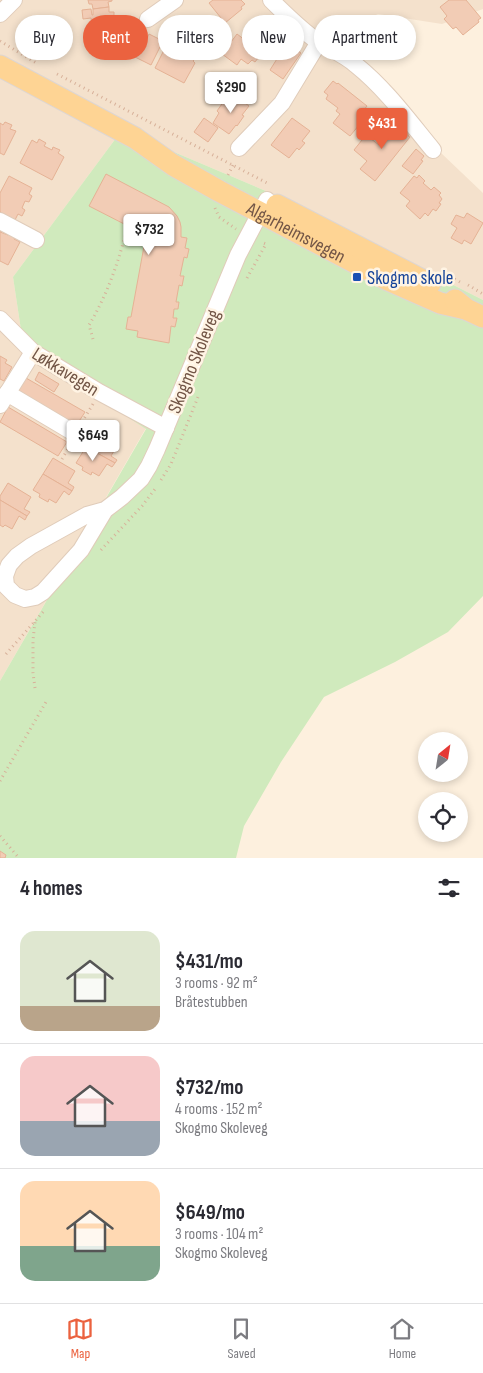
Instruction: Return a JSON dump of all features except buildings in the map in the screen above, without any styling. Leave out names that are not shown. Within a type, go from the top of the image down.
[{"type":"main road","name":"Algarheimsvegen","points":[[0,66],[135,138],[173,165],[268,200],[388,280],[440,303],[475,313]]},
{"type":"street","points":[[0,14],[14,0]]},
{"type":"street","points":[[148,19],[175,0]]},
{"type":"street","points":[[271,0],[314,38]]},
{"type":"street","points":[[239,148],[282,103],[314,50]]},
{"type":"street","points":[[349,60],[377,84],[433,150]]},
{"type":"street","name":"Skogmo Skoleveg","points":[[105,510],[87,515],[31,546],[17,556],[9,565],[5,576],[6,586],[15,596],[25,598],[35,597],[43,592],[81,550],[105,510],[141,479],[166,428],[238,255],[268,200]]},
{"type":"street","points":[[0,221],[36,240]]},
{"type":"street","name":"Løkkavegen","points":[[0,319],[33,352],[99,392],[166,428]]},
{"type":"street","points":[[33,352],[3,399],[76,434]]},
{"type":"path","points":[[0,41],[44,67]]},
{"type":"path","points":[[53,71],[233,165],[268,200]]},
{"type":"path","points":[[228,175],[233,165]]},
{"type":"path","points":[[93,339],[90,325],[97,313],[120,257],[126,232]]},
{"type":"path","points":[[443,273],[483,294]]},
{"type":"path","points":[[34,688],[33,648],[35,621]]},
{"type":"path","points":[[0,781],[46,702]]},
{"type":"path","points":[[0,836],[19,858]]},
{"type":"shaded area","points":[[0,0],[483,0],[483,9],[442,24],[416,20],[416,15],[314,15],[314,60],[357,60],[375,90],[483,193],[483,300],[280,197],[122,130],[13,277],[24,350],[146,428],[0,681]]},
{"type":"green space","points":[[122,130],[280,197],[483,300],[483,596],[448,632],[395,662],[324,697],[281,762],[244,826],[236,858],[0,858],[0,681],[146,429],[24,350],[13,277]]},
{"type":"place","name":"Skogmo skole","points":[[357,277]]}]
